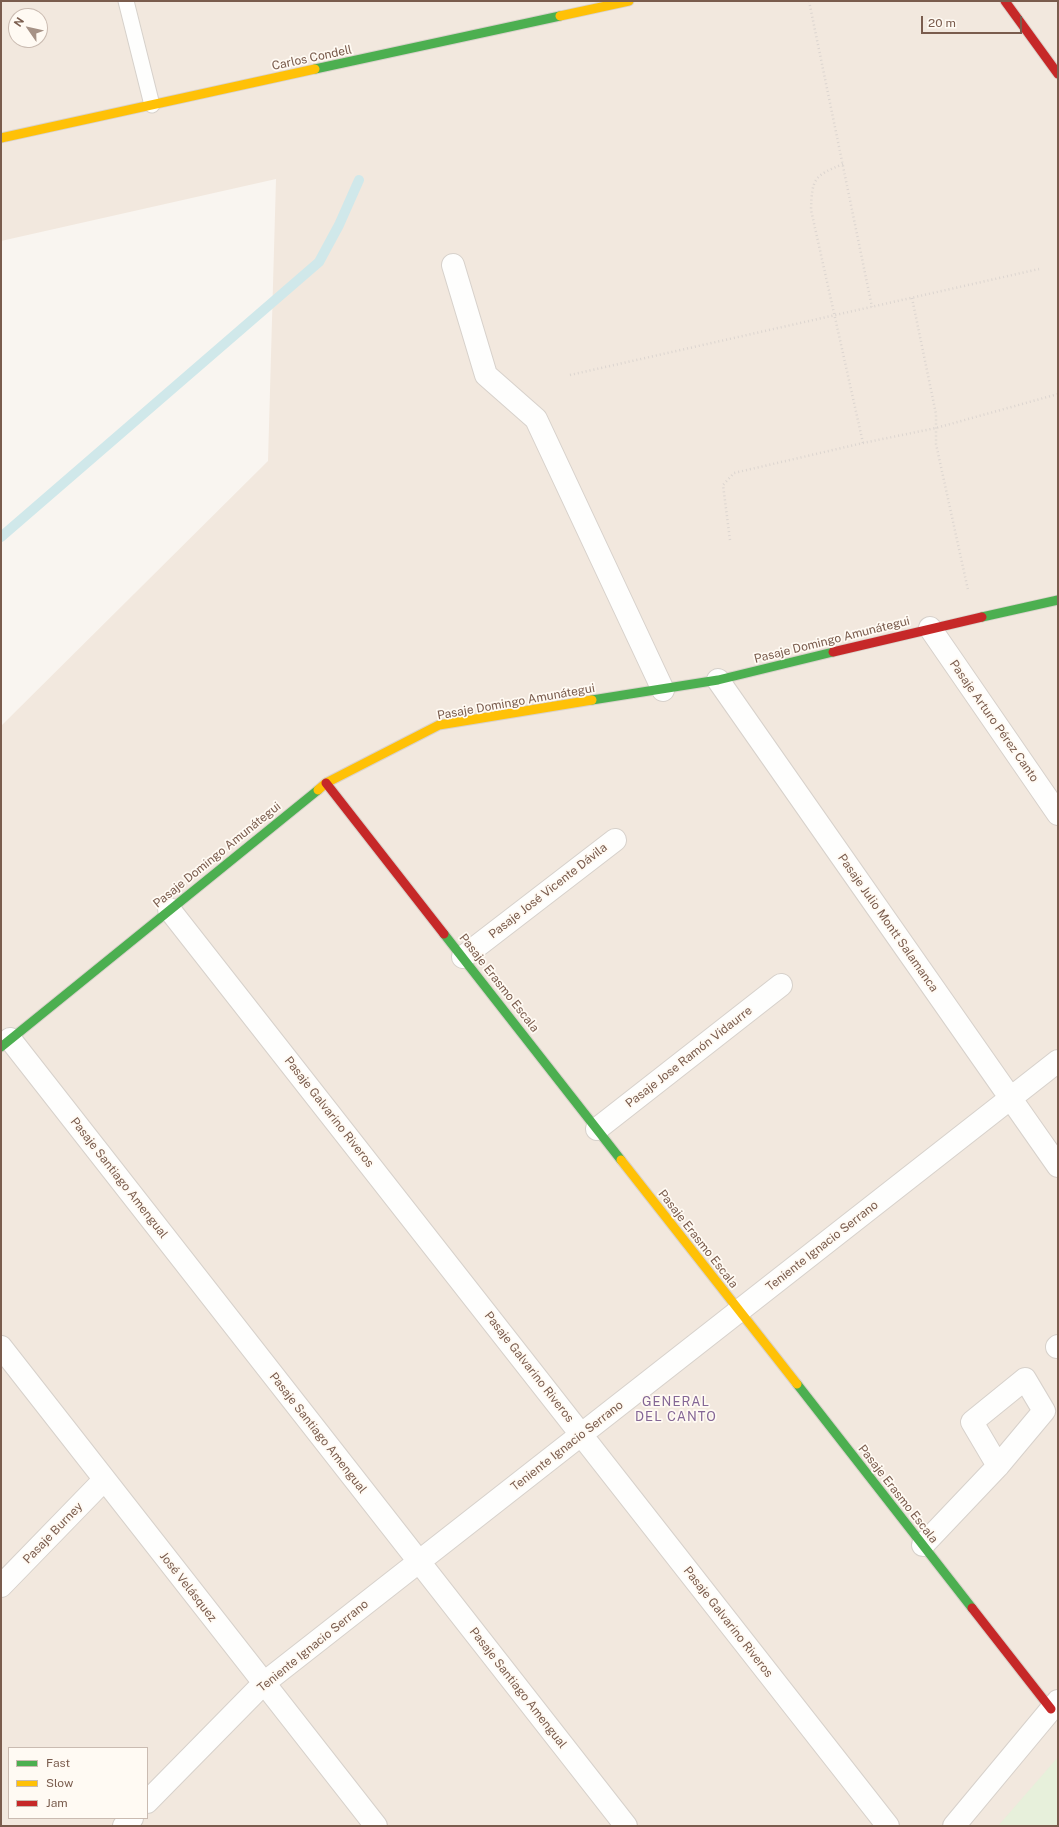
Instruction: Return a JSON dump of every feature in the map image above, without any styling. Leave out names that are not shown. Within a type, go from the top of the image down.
[{"type":"street","name":"Carlos Condell","points":[[2,135],[152,105],[629,1]]},
{"type":"street","points":[[1005,1],[1058,74]]},
{"type":"street","points":[[453,265],[486,376],[536,419],[663,690]]},
{"type":"street","name":"Pasaje Domingo Amunátegui","points":[[6,1043],[170,908],[326,783],[439,725],[718,680],[930,628],[975,620],[1058,600]]},
{"type":"street","name":"Pasaje Arturo Pérez Canto","points":[[930,628],[1058,814]]},
{"type":"street","name":"Pasaje Julio Montt Salamanca","points":[[718,680],[1058,1166]]},
{"type":"street","name":"Pasaje Erasmo Escala","points":[[326,783],[923,1545],[1055,1705]]},
{"type":"street","name":"Pasaje José Vicente Dávila","points":[[462,957],[614,840]]},
{"type":"street","name":"Pasaje Galvarino Riveros","points":[[170,908],[888,1826]]},
{"type":"street","name":"Pasaje Jose Ramón Vidaurre","points":[[597,1129],[781,985]]},
{"type":"street","name":"Pasaje Santiago Amengual","points":[[6,1043],[419,1562],[626,1826]]},
{"type":"street","name":"Teniente Ignacio Serrano","points":[[148,1801],[264,1683],[1058,1061]]},
{"type":"street","name":"José Velásquez","points":[[1,1347],[376,1826]]},
{"type":"street","points":[[923,1545],[998,1466]]},
{"type":"street","name":"Pasaje Burney","points":[[1,1586],[104,1480]]},
{"type":"street","points":[[954,1826],[1055,1705]]},
{"type":"lane","points":[[126,1],[152,105]]},
{"type":"path","points":[[809,1],[872,307]]},
{"type":"path","points":[[843,164],[822,173],[812,188],[811,210],[863,442]]},
{"type":"path","points":[[570,375],[1039,269]]},
{"type":"path","points":[[912,298],[936,414],[936,444],[975,620]]},
{"type":"path","points":[[730,540],[722,485],[734,473],[863,442],[936,428],[1058,394]]},
{"type":"shaded area","points":[[1,1],[1058,1],[1058,1826],[1,1826],[1,726],[268,461],[276,179],[1,241]]},
{"type":"green space","points":[[1058,1757],[1058,1826],[998,1826]]},
{"type":"waterway","points":[[1,537],[319,262],[339,225],[359,180]]},
{"type":"traffic: fast","points":[[315,69],[560,16]]},
{"type":"traffic: fast","points":[[982,617],[1058,600]]},
{"type":"traffic: fast","points":[[592,700],[718,680],[833,652]]},
{"type":"traffic: fast","points":[[1,1047],[318,790]]},
{"type":"traffic: fast","points":[[444,934],[621,1160]]},
{"type":"traffic: fast","points":[[797,1384],[972,1608]]},
{"type":"traffic: slow","points":[[560,16],[629,1]]},
{"type":"traffic: slow","points":[[1,138],[315,69]]},
{"type":"traffic: slow","points":[[318,790],[326,783],[439,725],[592,700]]},
{"type":"traffic: slow","points":[[621,1160],[797,1384]]},
{"type":"traffic: jam","points":[[1005,1],[1058,74]]},
{"type":"traffic: jam","points":[[833,652],[982,617]]},
{"type":"traffic: jam","points":[[326,783],[444,934]]},
{"type":"traffic: jam","points":[[972,1608],[1051,1709]]},
{"type":"district","name":"GENERAL DEL CANTO","points":[[676,1410]]}]
